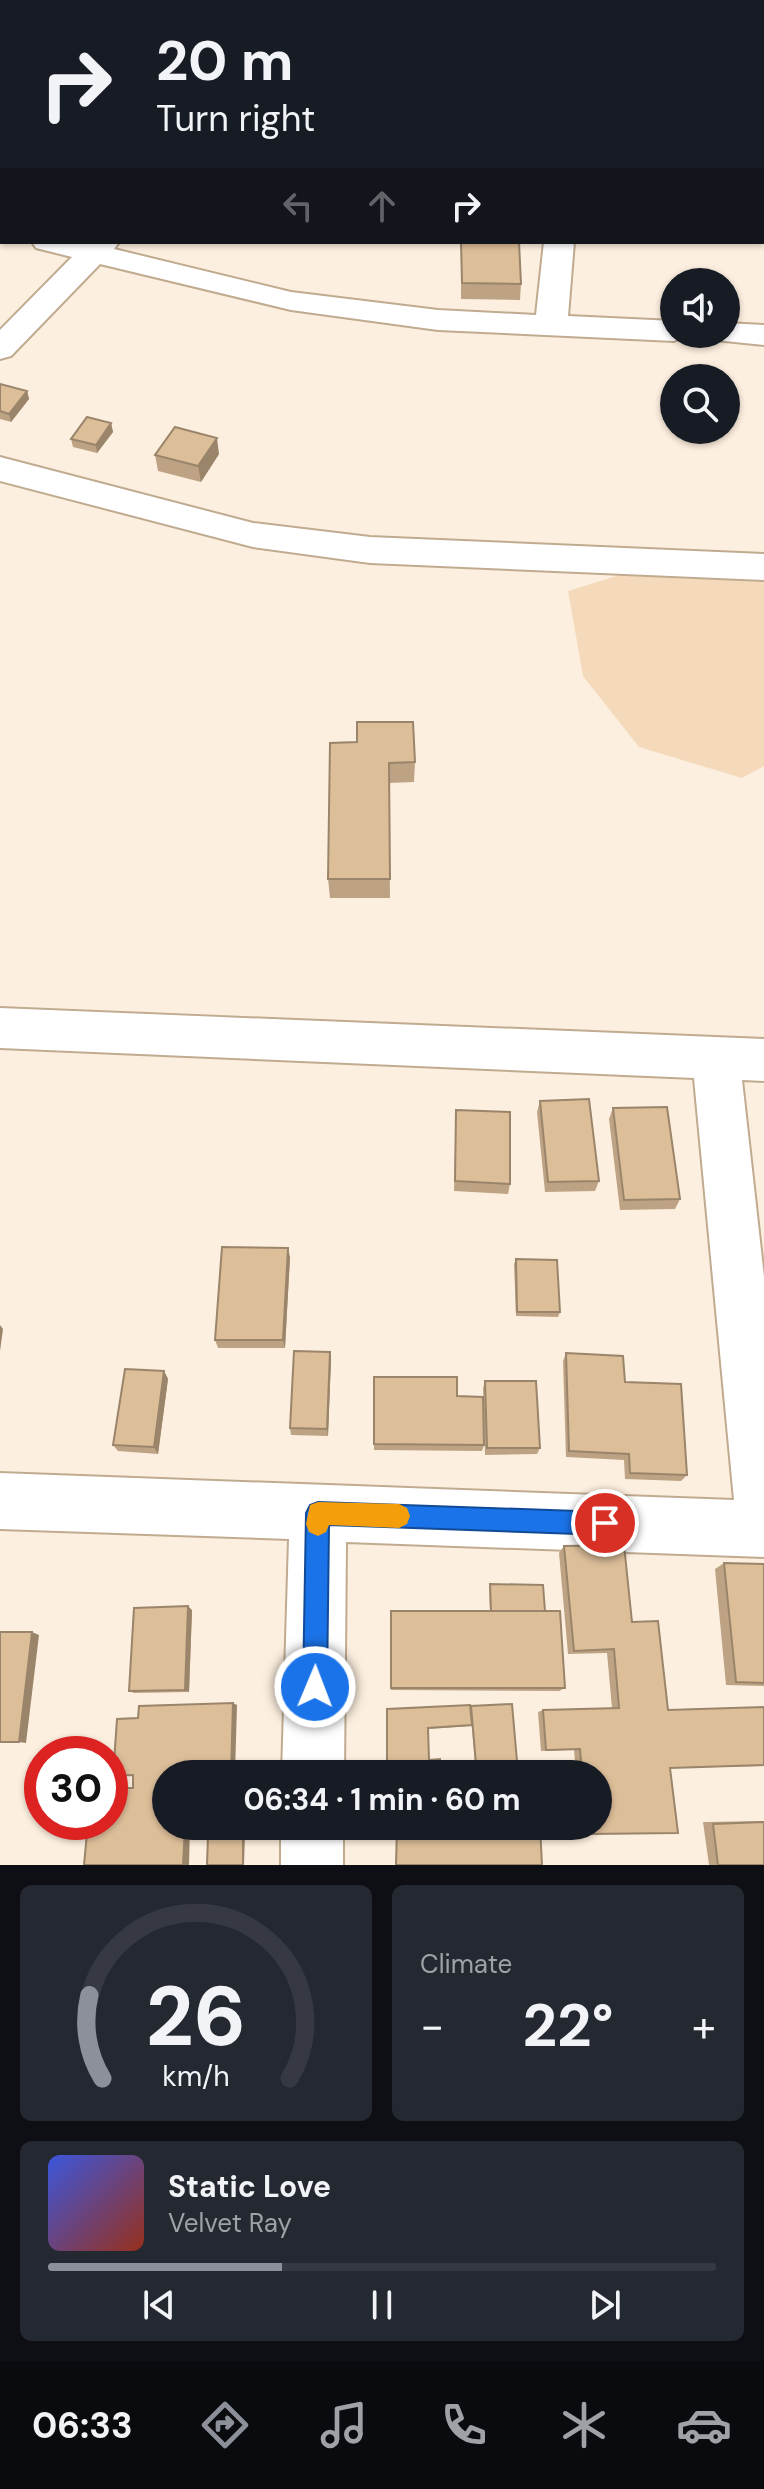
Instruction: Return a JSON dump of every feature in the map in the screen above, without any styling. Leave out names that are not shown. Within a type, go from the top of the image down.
[{"type":"street","points":[[64,244],[99,248],[291,301],[438,320],[660,330]]},
{"type":"street","points":[[551,325],[559,244]]},
{"type":"street","points":[[0,349],[99,248]]},
{"type":"street","points":[[740,334],[764,335]]},
{"type":"street","points":[[0,469],[253,535],[370,550],[764,567]]},
{"type":"street","points":[[0,1028],[740,1059],[764,1523]]},
{"type":"street","points":[[0,1501],[764,1529]]},
{"type":"street","points":[[313,1760],[318,1513]]},
{"type":"street","points":[[312,1840],[312,1865]]},
{"type":"shaded area","points":[[655,564],[764,573],[764,766],[742,778],[639,747],[583,676],[568,591]]},
{"type":"building","points":[[461,244],[519,244],[521,284],[462,283]]},
{"type":"building","points":[[0,384],[27,391],[9,414],[0,411]]},
{"type":"building","points":[[87,417],[111,423],[96,445],[71,439]]},
{"type":"building","points":[[175,427],[217,438],[198,466],[155,455]]},
{"type":"building","points":[[357,722],[413,722],[415,762],[389,763],[390,879],[328,879],[330,743],[357,742]]},
{"type":"building","points":[[589,1099],[599,1181],[548,1182],[540,1101]]},
{"type":"building","points":[[667,1107],[680,1199],[624,1200],[613,1108]]},
{"type":"building","points":[[456,1110],[510,1112],[510,1184],[455,1181]]},
{"type":"building","points":[[222,1247],[288,1248],[283,1340],[215,1340]]},
{"type":"building","points":[[516,1259],[557,1260],[560,1312],[517,1312]]},
{"type":"building","points":[[294,1351],[330,1352],[327,1429],[290,1428]]},
{"type":"building","points":[[566,1353],[623,1356],[625,1382],[681,1384],[687,1475],[630,1473],[629,1454],[569,1451]]},
{"type":"building","points":[[125,1369],[164,1371],[154,1447],[113,1445]]},
{"type":"building","points":[[374,1377],[457,1377],[457,1396],[483,1397],[484,1445],[374,1444]]},
{"type":"building","points":[[485,1381],[536,1381],[540,1448],[487,1448]]},
{"type":"building","points":[[624,1545],[632,1622],[658,1621],[668,1710],[764,1707],[764,1765],[670,1768],[678,1833],[612,1834],[612,1760],[581,1760],[580,1749],[546,1750],[543,1710],[619,1708],[614,1649],[574,1651],[564,1546]]},
{"type":"building","points":[[724,1563],[764,1564],[764,1683],[736,1682]]},
{"type":"building","points":[[490,1584],[543,1585],[545,1611],[491,1611]]},
{"type":"building","points":[[188,1606],[185,1690],[129,1691],[134,1608]]},
{"type":"building","points":[[391,1611],[560,1611],[565,1688],[391,1688]]},
{"type":"building","points":[[0,1632],[32,1632],[19,1742],[0,1742]]},
{"type":"building","points":[[233,1703],[231,1760],[152,1760],[152,1840],[184,1840],[183,1865],[84,1865],[86,1840],[128,1840],[128,1788],[133,1788],[133,1775],[128,1775],[128,1736],[116,1736],[117,1719],[138,1718],[139,1706]]},
{"type":"building","points":[[512,1704],[517,1760],[476,1760],[471,1706]]},
{"type":"building","points":[[470,1705],[472,1725],[428,1728],[429,1760],[387,1760],[387,1709]]},
{"type":"building","points":[[764,1822],[764,1865],[718,1865],[713,1824]]},
{"type":"building","points":[[208,1840],[243,1840],[243,1865],[207,1865]]},
{"type":"building","points":[[397,1840],[541,1840],[542,1865],[396,1865]]},
{"type":"slow traffic","points":[[318,1524],[318,1513],[399,1516]]},
{"type":"route","points":[[315,1687],[318,1513],[605,1523]]}]
